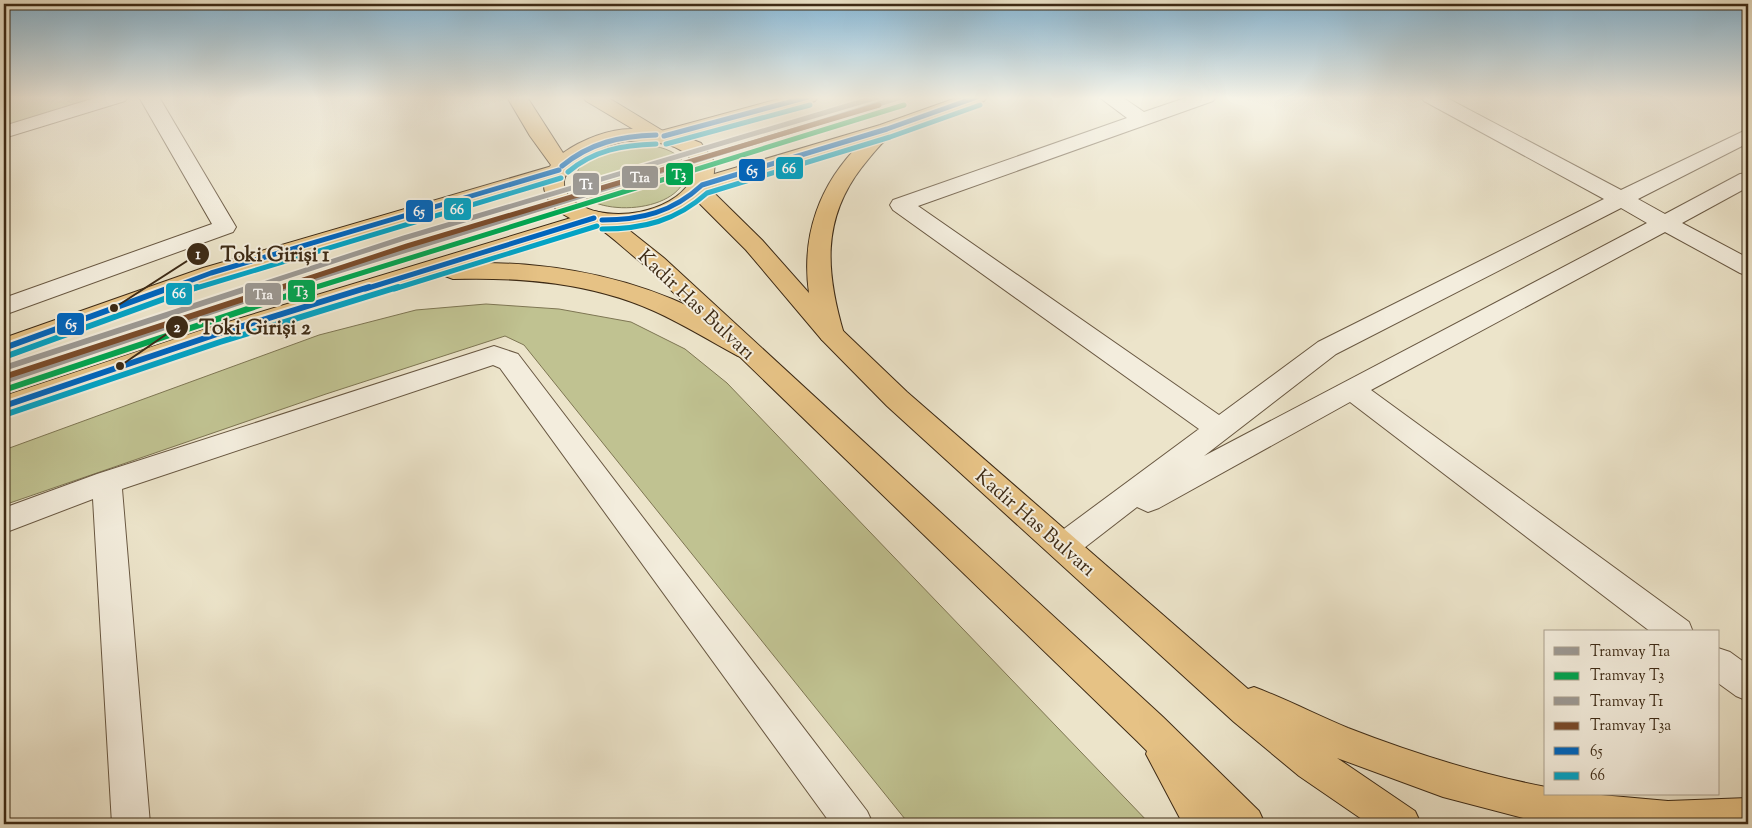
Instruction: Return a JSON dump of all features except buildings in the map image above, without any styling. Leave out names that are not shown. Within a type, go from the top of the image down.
[{"type":"main road","points":[[540,136],[561,168]]},
{"type":"main road","points":[[4,348],[211,274],[561,168],[582,150],[602,141],[625,136],[660,136],[685,143],[703,157],[706,171],[700,187],[684,203],[654,216],[619,221],[598,219],[571,210],[561,202],[556,194],[554,184],[561,168]]},
{"type":"main road","points":[[700,187],[865,136]]},
{"type":"main road","points":[[831,334],[818,285],[817,261],[821,223],[832,194],[842,177],[855,160],[879,136]]},
{"type":"main road","name":"Kadir Has Bulvarı","points":[[700,187],[754,245],[831,334],[897,399],[1218,685],[1312,763],[1402,824]]},
{"type":"main road","points":[[4,406],[218,334],[598,219]]},
{"type":"main road","name":"Kadir Has Bulvarı","points":[[598,219],[656,263],[1150,728],[1246,824]]},
{"type":"main road","points":[[422,273],[504,272],[542,275],[603,285],[664,305],[749,351]]},
{"type":"main road","points":[[1218,685],[1314,731],[1390,761],[1534,803],[1642,819],[1703,821],[1748,817]]},
{"type":"main road","points":[[1150,728],[1204,824]]},
{"type":"street","points":[[4,306],[225,226],[172,136]]},
{"type":"street","points":[[1098,136],[901,205],[1219,429]]},
{"type":"street","points":[[1503,136],[1748,268]]},
{"type":"street","points":[[1064,546],[1327,348],[1747,136]]},
{"type":"street","points":[[1064,546],[1351,389],[1747,181]]},
{"type":"street","points":[[4,521],[107,482],[494,355],[509,361],[854,824]]},
{"type":"street","points":[[1351,389],[1673,630]]},
{"type":"street","points":[[107,482],[131,824]]},
{"type":"street","points":[[1720,664],[1748,685]]},
{"type":"green space","points":[[650,145],[676,154],[686,167],[684,182],[674,194],[659,202],[641,207],[622,208],[603,205],[587,199],[576,189],[576,176],[581,166],[589,159],[600,153],[626,146]]},
{"type":"green space","points":[[486,304],[559,309],[631,322],[685,349],[727,383],[1150,824],[909,824],[524,345],[505,336],[326,394],[4,505],[4,450],[319,335],[416,310]]},
{"type":"tram line","name":"T1","points":[[4,368],[404,238],[747,136]]},
{"type":"tram line","name":"T1a","points":[[4,381],[250,298],[776,136]]},
{"type":"tram line","name":"T3a","points":[[7,376],[407,246],[776,136]]},
{"type":"tram line","name":"T3","points":[[7,389],[253,306],[805,136]]},
{"type":"transit line","name":"65","points":[[562,166],[572,157],[594,145],[618,138],[639,136]]},
{"type":"transit line","name":"66","points":[[666,144],[697,136]]},
{"type":"transit line","name":"65","points":[[602,220],[630,219],[656,214],[680,203],[702,185],[865,136]]},
{"type":"transit line","name":"66","points":[[602,229],[631,228],[659,223],[684,211],[707,193],[894,136]]},
{"type":"transit line","name":"66","points":[[568,172],[588,158],[609,149],[631,145],[656,144]]},
{"type":"transit line","name":"65","points":[[4,348],[211,273],[559,170]]},
{"type":"transit line","name":"66","points":[[7,356],[214,281],[561,178]]},
{"type":"transit line","name":"65","points":[[4,406],[217,334],[594,218]]},
{"type":"transit line","name":"66","points":[[7,414],[220,342],[597,226]]},
{"type":"place","name":"Toki Girişi 1","points":[[114,308]]},
{"type":"place","name":"Toki Girişi 2","points":[[120,366]]}]
